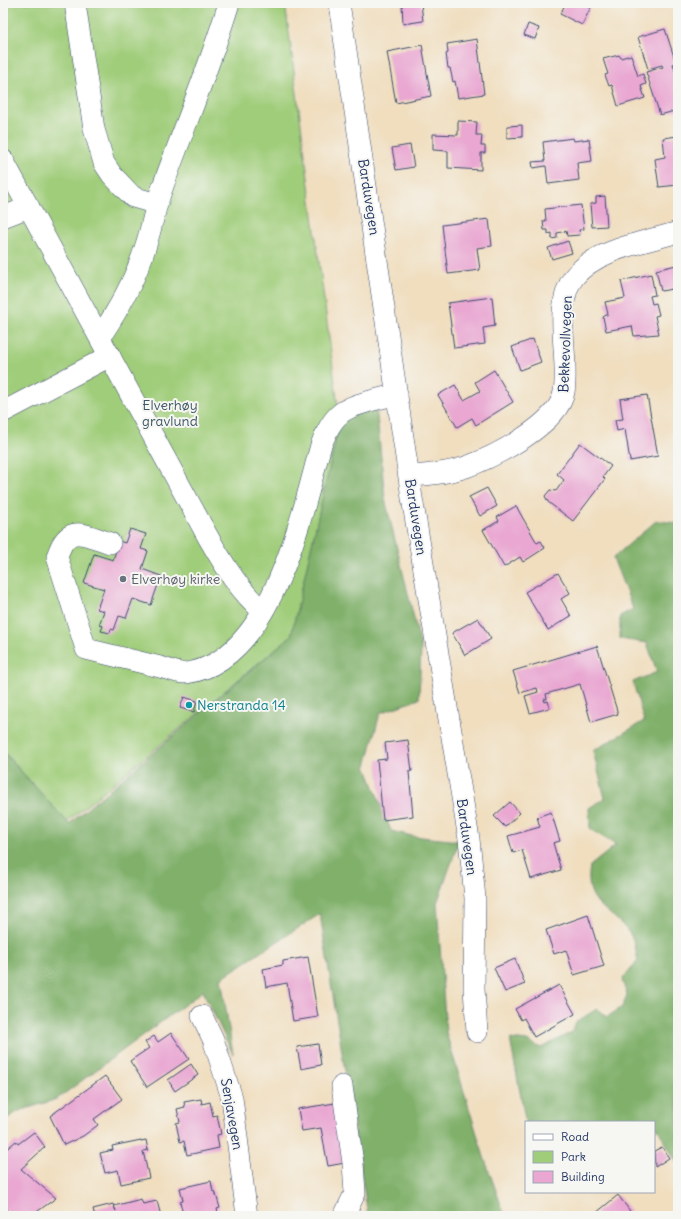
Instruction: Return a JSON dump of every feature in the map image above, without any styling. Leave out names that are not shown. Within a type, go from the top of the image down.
[{"type":"street","points":[[75,3],[94,129],[104,162],[112,175],[133,197],[138,200],[157,204]]},
{"type":"street","points":[[100,337],[130,288],[145,248],[157,204],[203,83],[229,3]]},
{"type":"street","name":"Barduvegen","points":[[339,3],[444,697],[469,839],[475,912],[474,989],[477,1032]]},
{"type":"street","points":[[3,160],[226,567],[256,605],[263,611]]},
{"type":"street","points":[[3,217],[29,207]]},
{"type":"street","name":"Bekkevollvegen","points":[[410,476],[432,475],[465,467],[485,459],[511,445],[544,422],[559,406],[565,392],[564,306],[567,290],[575,276],[594,259],[608,253],[678,232]]},
{"type":"street","points":[[3,412],[110,356]]},
{"type":"street","points":[[110,542],[77,532],[67,536],[61,543],[57,557],[86,649],[185,673],[206,668],[227,656],[251,630],[263,611],[281,575],[321,445],[329,426],[341,413],[397,394]]},
{"type":"street","name":"Senjavegen","points":[[202,1016],[213,1039],[232,1098],[247,1216]]},
{"type":"street","points":[[342,1086],[355,1193],[344,1216]]},
{"type":"green space","name":"Elverhøy gravlund","points":[[3,3],[285,3],[340,421],[291,636],[67,822],[3,751]]},
{"type":"green space","points":[[376,406],[385,499],[421,647],[419,699],[380,713],[366,766],[391,831],[412,836],[459,841],[437,903],[446,1033],[484,1157],[505,1216],[368,1216],[320,914],[221,978],[233,1054],[203,991],[57,1099],[19,1111],[3,1121],[3,752],[69,824],[291,636],[340,421]]},
{"type":"green space","points":[[656,521],[678,523],[678,1165],[655,1124],[655,1121],[525,1121],[510,1039],[527,1041],[541,1048],[572,1032],[576,1022],[597,1009],[607,1017],[622,1007],[627,995],[622,980],[638,961],[632,937],[623,925],[600,905],[591,890],[589,880],[590,866],[616,845],[590,829],[589,808],[605,798],[593,751],[644,721],[633,682],[657,672],[647,643],[620,639],[620,616],[633,609],[613,558]]},
{"type":"building","points":[[402,3],[421,3],[423,21],[403,24]]},
{"type":"building","points":[[566,3],[593,3],[582,25],[560,14]]},
{"type":"building","points":[[528,24],[539,28],[535,39],[524,35]]},
{"type":"building","points":[[665,29],[676,63],[673,64],[678,80],[678,110],[660,115],[646,72],[663,67],[662,65],[648,69],[638,37]]},
{"type":"building","points":[[477,39],[484,94],[458,98],[455,81],[453,82],[450,68],[448,68],[446,54],[448,53],[447,44]]},
{"type":"building","points":[[422,45],[431,96],[396,103],[387,52]]},
{"type":"building","points":[[619,55],[621,58],[631,55],[638,76],[643,74],[646,84],[641,86],[645,98],[618,106],[612,85],[609,86],[605,75],[608,74],[603,59]]},
{"type":"building","points":[[458,121],[477,122],[476,135],[482,135],[481,146],[485,146],[485,153],[481,153],[481,170],[448,168],[448,151],[433,150],[433,134],[458,135]]},
{"type":"building","points":[[522,125],[522,137],[507,138],[507,126]]},
{"type":"building","points":[[678,136],[678,185],[659,187],[655,159],[665,157],[663,138]]},
{"type":"building","points":[[573,138],[574,141],[589,139],[592,161],[577,163],[579,180],[548,184],[546,166],[533,168],[532,162],[545,161],[543,142]]},
{"type":"building","points":[[410,145],[414,167],[396,170],[392,148]]},
{"type":"building","points":[[605,196],[607,226],[592,227],[590,204],[596,203],[596,197]]},
{"type":"building","points":[[581,205],[584,229],[579,230],[580,235],[567,236],[566,231],[557,233],[557,238],[552,239],[552,233],[548,234],[548,230],[544,230],[543,221],[546,221],[545,209]]},
{"type":"building","points":[[489,219],[492,246],[477,248],[480,270],[448,274],[442,225]]},
{"type":"building","points":[[568,241],[572,253],[552,259],[548,248]]},
{"type":"building","points":[[676,265],[678,288],[661,291],[656,270]]},
{"type":"building","points":[[651,274],[655,295],[650,296],[652,304],[656,303],[659,315],[655,316],[659,334],[634,336],[632,326],[606,331],[603,317],[608,314],[605,302],[625,298],[621,281]]},
{"type":"building","points":[[492,297],[495,326],[483,328],[485,344],[454,348],[448,303]]},
{"type":"building","points":[[533,339],[541,362],[520,370],[512,347]]},
{"type":"building","points":[[494,370],[513,402],[476,425],[472,418],[457,427],[438,395],[455,385],[464,400],[480,391],[475,382]]},
{"type":"building","points":[[647,395],[658,456],[630,461],[625,429],[617,431],[615,420],[623,419],[620,399]]},
{"type":"building","points":[[580,443],[611,466],[603,477],[605,479],[573,521],[548,502],[545,496],[550,490],[556,491],[564,480],[557,474]]},
{"type":"building","points":[[487,488],[497,506],[480,516],[469,497]]},
{"type":"building","points":[[516,506],[537,543],[541,541],[545,548],[523,562],[520,557],[504,567],[483,530],[499,521],[497,517]]},
{"type":"building","name":"Elverhøy kirke","points":[[130,529],[146,534],[141,549],[148,551],[142,569],[161,576],[151,605],[133,599],[126,618],[119,616],[114,630],[111,629],[110,633],[101,631],[103,626],[99,625],[104,611],[97,609],[104,589],[84,583],[94,554],[113,560],[119,541],[125,543]]},
{"type":"building","points":[[558,573],[570,593],[561,599],[571,616],[548,630],[525,592]]},
{"type":"building","points":[[478,618],[491,639],[465,655],[452,633]]},
{"type":"building","points":[[597,646],[618,714],[591,722],[580,684],[546,694],[547,699],[544,699],[545,702],[548,701],[550,708],[530,713],[525,696],[538,692],[537,688],[520,693],[513,671]]},
{"type":"building","name":"Nerstranda 14","points":[[184,697],[197,701],[194,712],[180,708]]},
{"type":"building","points":[[408,740],[412,771],[409,772],[413,816],[383,820],[377,760],[387,759],[385,743]]},
{"type":"building","points":[[510,802],[520,813],[505,827],[494,816]]},
{"type":"building","points":[[551,812],[560,841],[553,843],[561,870],[531,879],[522,850],[513,853],[508,836],[540,827],[537,817]]},
{"type":"building","points":[[588,915],[604,966],[574,975],[566,950],[554,954],[546,930]]},
{"type":"building","points":[[308,957],[318,1017],[293,1021],[287,983],[266,987],[263,969],[283,965],[283,961]]},
{"type":"building","points":[[515,959],[525,984],[505,992],[494,968]]},
{"type":"building","points":[[559,985],[575,1014],[534,1037],[524,1018],[521,1020],[515,1009]]},
{"type":"building","points":[[171,1033],[189,1059],[147,1087],[130,1061],[149,1048],[145,1042],[154,1036],[158,1042]]},
{"type":"building","points":[[318,1044],[321,1065],[301,1069],[297,1047]]},
{"type":"building","points":[[191,1064],[198,1075],[175,1091],[168,1080]]},
{"type":"building","points":[[105,1076],[122,1099],[94,1119],[98,1125],[83,1136],[64,1145],[50,1116]]},
{"type":"building","points":[[201,1099],[202,1104],[210,1102],[213,1116],[217,1115],[221,1134],[217,1135],[219,1148],[187,1155],[184,1141],[180,1142],[176,1123],[180,1122],[177,1109],[185,1107],[184,1102]]},
{"type":"building","points":[[335,1103],[345,1163],[328,1166],[321,1128],[302,1131],[298,1109]]},
{"type":"building","points":[[34,1132],[45,1147],[21,1169],[56,1198],[31,1216],[11,1216],[6,1209],[3,1212],[3,1152],[16,1141],[18,1144]]},
{"type":"building","points":[[146,1140],[148,1150],[143,1151],[149,1178],[121,1184],[118,1170],[105,1173],[100,1153],[113,1150],[112,1146]]},
{"type":"building","points":[[662,1147],[669,1158],[655,1167],[655,1150]]},
{"type":"building","points":[[211,1181],[213,1192],[215,1191],[220,1208],[217,1209],[219,1216],[183,1215],[180,1201],[183,1200],[180,1188]]},
{"type":"building","points":[[618,1195],[630,1211],[628,1212],[631,1216],[599,1216],[596,1213]]},
{"type":"building","points":[[141,1199],[143,1204],[157,1201],[161,1216],[95,1216],[93,1209],[113,1204],[116,1211],[114,1206]]},
{"type":"place","name":"Elverhøy kirke","points":[[123,579]]},
{"type":"place","name":"Nerstranda 14","points":[[189,705]]}]
